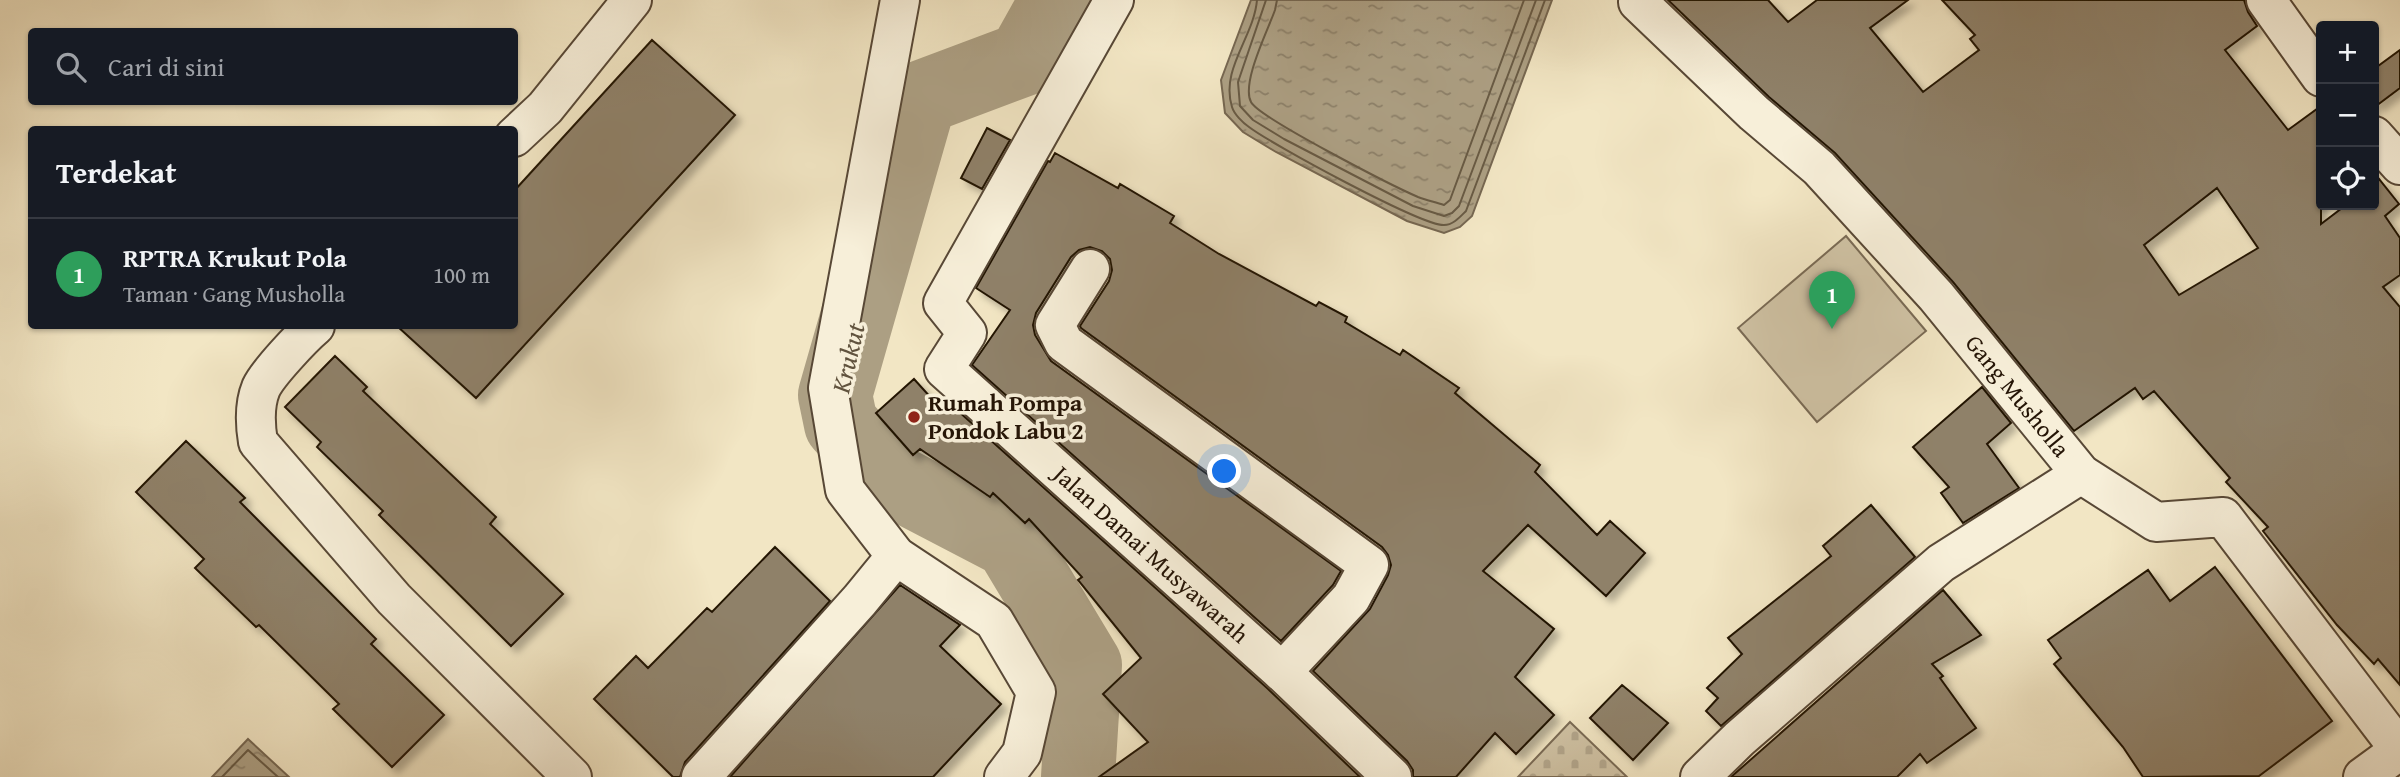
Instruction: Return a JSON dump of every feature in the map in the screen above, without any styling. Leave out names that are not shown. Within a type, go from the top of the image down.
[{"type":"street","points":[[518,133],[545,107],[632,0]]},
{"type":"street","points":[[900,0],[828,388],[845,490],[896,556],[994,621],[1036,692],[1022,753],[1004,777]]},
{"type":"street","name":"Jalan Damai Musyawarah","points":[[1114,0],[943,303],[967,333],[944,369],[1282,672],[1392,777]]},
{"type":"street","points":[[2266,0],[2316,70]]},
{"type":"street","name":"Gang Musholla","points":[[1637,2],[1754,113],[1819,169],[1936,296],[2081,474],[2156,522],[2223,517],[2400,750]]},
{"type":"street","points":[[2379,142],[2400,165]]},
{"type":"street","points":[[1090,269],[1055,325],[1064,343],[1368,565],[1351,598],[1282,672]]},
{"type":"street","points":[[312,329],[262,387],[254,420],[258,442],[394,599],[572,777]]},
{"type":"street","points":[[1700,777],[1739,739],[1941,563],[2081,474]]},
{"type":"street","points":[[701,777],[860,600],[896,556]]},
{"type":"street","points":[[2363,777],[2400,750]]},
{"type":"green space","points":[[1846,236],[1926,331],[1817,422],[1738,328]]},
{"type":"green space","points":[[1570,722],[1627,777],[1518,777]]},
{"type":"water","points":[[1251,0],[1552,0],[1472,216],[1460,227],[1444,233],[1407,221],[1243,132],[1225,113],[1221,80]]},
{"type":"water","points":[[248,739],[289,777],[212,777]]},
{"type":"building","points":[[1668,0],[1768,0],[1788,22],[1817,0],[1908,0],[1870,28],[1923,92],[1979,50],[1970,39],[1975,35],[1942,0],[2244,0],[2257,26],[2225,50],[2288,130],[2316,110],[2316,210],[2321,210],[2321,224],[2339,210],[2379,210],[2379,179],[2399,204],[2385,216],[2400,238],[2400,275],[2383,287],[2400,307],[2400,685],[2378,659],[2374,664],[2337,625],[2263,531],[2268,527],[2226,482],[2230,478],[2154,391],[2143,399],[2135,388],[2074,431],[1953,282],[1835,153],[1769,97]],"holes":[[[2217,188],[2258,248],[2179,295],[2144,245]]]},
{"type":"building","points":[[652,40],[735,115],[476,398],[400,329],[518,329],[518,187]]},
{"type":"building","points":[[2400,50],[2400,88],[2379,104],[2379,84],[2379,65]]},
{"type":"building","points":[[987,128],[1010,140],[982,189],[961,178]]},
{"type":"building","points":[[1055,153],[1118,188],[1120,184],[1174,216],[1170,223],[1219,254],[1316,306],[1319,302],[1347,317],[1345,322],[1400,355],[1403,350],[1459,388],[1455,393],[1540,465],[1535,472],[1597,535],[1610,521],[1645,553],[1606,596],[1528,525],[1483,571],[1554,629],[1515,677],[1554,715],[1516,754],[1495,733],[1456,777],[1413,777],[1413,770],[1407,761],[1313,671],[1370,609],[1388,575],[1391,565],[1388,555],[1382,547],[1081,328],[1109,281],[1112,270],[1110,259],[1102,251],[1090,247],[1079,250],[1071,257],[1036,313],[1033,325],[1035,335],[1051,361],[1341,571],[1333,585],[1281,641],[972,365],[1010,310],[976,288]]},
{"type":"building","points":[[335,356],[367,387],[363,391],[496,517],[490,524],[563,594],[511,646],[379,515],[383,511],[317,447],[321,442],[285,407]]},
{"type":"building","points":[[914,379],[941,409],[947,401],[1267,688],[1360,777],[1099,777],[1148,742],[1103,694],[1141,658],[1078,580],[1082,577],[1029,519],[1025,523],[993,493],[990,497],[920,449],[913,455],[876,413]]},
{"type":"building","points":[[1982,387],[2011,423],[1987,444],[2019,488],[1963,523],[1941,493],[1949,487],[1913,447]]},
{"type":"building","points":[[186,441],[245,498],[240,502],[376,639],[371,644],[444,715],[392,767],[333,709],[339,704],[259,625],[256,627],[195,568],[204,559],[136,492]]},
{"type":"building","points":[[1871,505],[1915,557],[1721,726],[1706,711],[1718,698],[1707,688],[1742,654],[1728,638],[1831,556],[1823,546]]},
{"type":"building","points":[[775,547],[830,601],[685,762],[680,777],[673,777],[594,699],[636,656],[648,668],[707,608],[712,612]]},
{"type":"building","points":[[2215,567],[2332,721],[2259,776],[2143,777],[2123,747],[2054,664],[2061,658],[2048,640],[2148,570],[2170,601]]},
{"type":"building","points":[[900,585],[960,625],[940,646],[1001,704],[933,777],[730,777]]},
{"type":"building","points":[[1943,590],[1981,635],[1932,664],[1943,676],[1940,678],[1976,728],[1927,763],[1920,754],[1897,777],[1731,777]]},
{"type":"building","points":[[1622,685],[1668,723],[1633,760],[1590,718]]},
{"type":"waterway","name":"Krukut","points":[[1057,0],[1024,59],[920,98],[835,395],[841,424],[892,480],[1011,542],[1085,665],[1078,777]]},
{"type":"place","name":"RPTRA Krukut Pola","points":[[1832,329]]},
{"type":"place","name":"Rumah Pompa Pondok Labu 2","points":[[914,417]]}]
